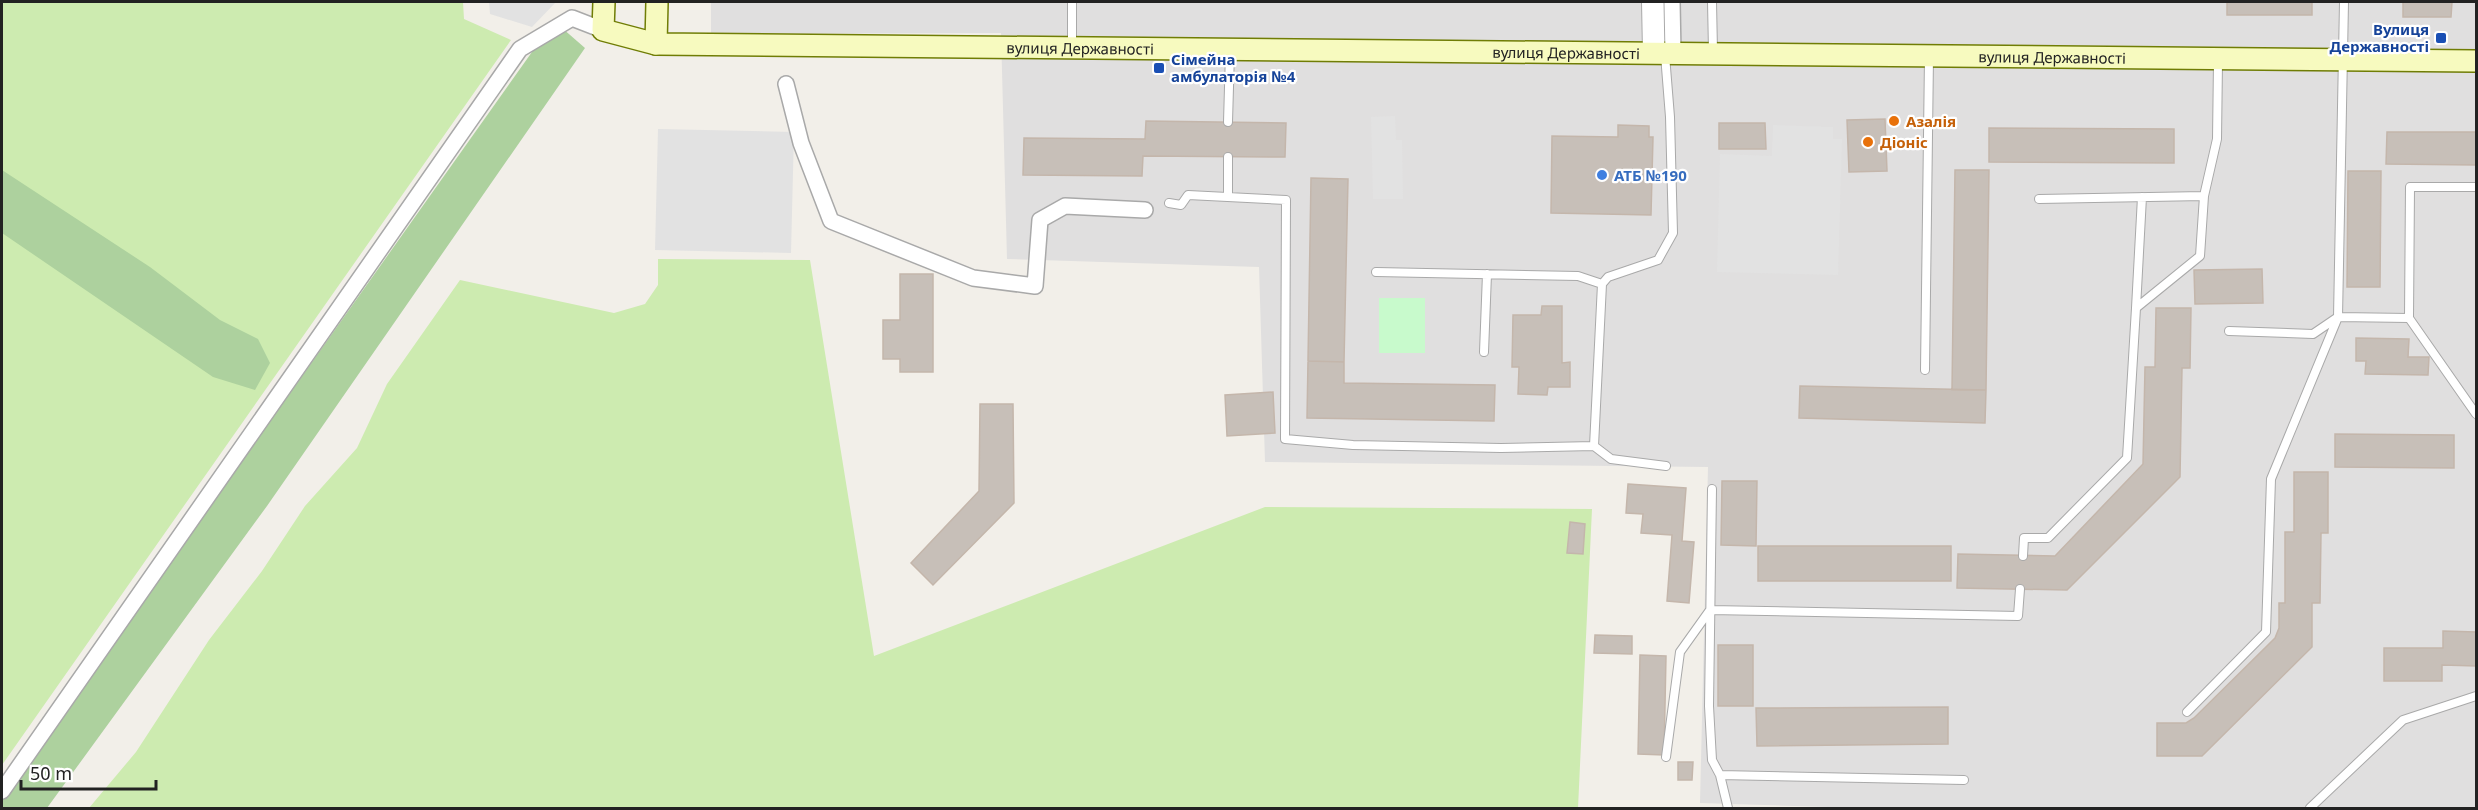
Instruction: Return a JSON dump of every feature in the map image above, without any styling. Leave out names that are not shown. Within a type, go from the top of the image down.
[{"type":"street","points":[[2,790],[520,49],[572,18],[603,30],[604,2]]},
{"type":"street","points":[[656,44],[657,2]]},
{"type":"street","points":[[1656,2],[1660,54]]},
{"type":"street","points":[[1660,54],[1672,2]]},
{"type":"street","name":"вулиця Державності","points":[[603,30],[656,44],[2476,61]]},
{"type":"street","points":[[786,84],[801,143],[831,221],[973,278],[1035,286],[1040,220],[1065,206],[1145,210]]},
{"type":"lane","points":[[1071,2],[1072,48]]},
{"type":"lane","points":[[1594,446],[1602,284],[1608,277],[1658,260],[1673,233],[1670,117],[1660,54],[1646,2]]},
{"type":"lane","points":[[1712,2],[1713,54]]},
{"type":"lane","points":[[2187,712],[2266,632],[2271,479],[2338,317],[2344,2]]},
{"type":"lane","points":[[1228,122],[1230,49]]},
{"type":"lane","points":[[1924,370],[1929,56]]},
{"type":"lane","points":[[2136,308],[2200,256],[2204,196],[2217,139],[2218,59]]},
{"type":"lane","points":[[1227,197],[1228,157]]},
{"type":"lane","points":[[2476,187],[2409,187],[2409,318],[2476,414]]},
{"type":"lane","points":[[1169,203],[1181,205],[1188,195],[1286,200],[1285,440],[1387,446],[1501,448],[1594,446],[1611,459],[1666,466]]},
{"type":"lane","points":[[2038,199],[2204,196]]},
{"type":"lane","points":[[2023,556],[2024,538],[2048,538],[2127,458],[2142,197]]},
{"type":"lane","points":[[1376,272],[1578,276],[1602,284]]},
{"type":"lane","points":[[1484,352],[1487,274]]},
{"type":"lane","points":[[2229,331],[2313,334],[2338,317],[2409,318]]},
{"type":"lane","points":[[1712,489],[1709,706],[1712,760],[1720,775],[1728,808]]},
{"type":"lane","points":[[1710,610],[2018,616],[2020,589]]},
{"type":"lane","points":[[1666,756],[1680,652],[1710,610]]},
{"type":"lane","points":[[2310,808],[2403,720],[2476,696]]},
{"type":"lane","points":[[1720,775],[1964,780]]},
{"type":"shaded area","points":[[489,2],[556,2],[532,27],[490,14]]},
{"type":"shaded area","points":[[711,2],[2476,2],[2476,808],[1861,808],[1700,803],[1708,467],[1265,462],[1259,267],[1007,259],[1001,33],[711,34]]},
{"type":"shaded area","points":[[1395,116],[1396,140],[1402,140],[1403,199],[1373,199],[1371,117]]},
{"type":"shaded area","points":[[1773,125],[1833,127],[1833,139],[1842,139],[1838,275],[1717,272],[1720,154],[1772,156]]},
{"type":"shaded area","points":[[658,129],[794,132],[791,253],[655,250]]},
{"type":"green space","points":[[2,2],[463,2],[464,19],[511,40],[2,765]]},
{"type":"green space","points":[[554,21],[585,48],[267,506],[47,808],[2,808],[2,799]]},
{"type":"green space","points":[[2,170],[150,267],[220,320],[258,339],[270,363],[255,390],[213,377],[2,233]]},
{"type":"green space","points":[[658,259],[810,260],[874,656],[1265,507],[1592,509],[1578,808],[89,808],[136,752],[209,640],[262,571],[305,506],[357,448],[387,384],[460,280],[614,313],[645,304],[658,285]]},
{"type":"green space","points":[[1379,298],[1425,298],[1425,353],[1379,353]]},
{"type":"building","points":[[2227,2],[2312,2],[2312,15],[2227,15]]},
{"type":"building","points":[[2403,2],[2452,2],[2451,17],[2403,17]]},
{"type":"building","points":[[1885,119],[1887,171],[1849,172],[1847,120]]},
{"type":"building","points":[[1146,121],[1286,123],[1285,157],[1143,156],[1142,176],[1023,175],[1024,138],[1145,139]]},
{"type":"building","points":[[1719,123],[1765,123],[1766,149],[1719,149]]},
{"type":"building","name":"АТБ №190","points":[[1618,125],[1649,126],[1649,137],[1653,137],[1651,215],[1551,213],[1552,136],[1618,137]]},
{"type":"building","points":[[1989,128],[2174,129],[2174,163],[1989,162]]},
{"type":"building","points":[[2387,132],[2476,132],[2476,165],[2386,164]]},
{"type":"building","points":[[1955,170],[1989,170],[1986,390],[1952,390]]},
{"type":"building","points":[[2348,171],[2381,171],[2380,287],[2347,287]]},
{"type":"building","points":[[1311,178],[1348,179],[1344,362],[1308,361]]},
{"type":"building","points":[[2262,269],[2263,303],[2195,304],[2194,270]]},
{"type":"building","points":[[900,274],[933,274],[933,372],[900,372],[900,359],[883,359],[883,320],[900,320]]},
{"type":"building","points":[[1542,306],[1562,306],[1562,363],[1570,362],[1570,387],[1548,387],[1547,395],[1518,394],[1519,367],[1512,367],[1513,315],[1541,315]]},
{"type":"building","points":[[2156,308],[2191,308],[2190,368],[2182,368],[2180,477],[2067,590],[1957,588],[1958,554],[2055,556],[2143,464],[2145,367],[2155,367]]},
{"type":"building","points":[[2356,338],[2409,339],[2408,357],[2429,357],[2428,375],[2365,374],[2366,361],[2356,361]]},
{"type":"building","points":[[1308,361],[1344,362],[1344,383],[1495,385],[1494,421],[1307,418]]},
{"type":"building","points":[[1800,386],[1986,390],[1985,423],[1799,418]]},
{"type":"building","points":[[1273,392],[1275,433],[1227,436],[1225,395]]},
{"type":"building","points":[[980,404],[1013,404],[1014,503],[933,585],[911,563],[979,491]]},
{"type":"building","points":[[2335,434],[2454,435],[2454,468],[2335,467]]},
{"type":"building","points":[[2294,472],[2328,472],[2328,533],[2321,533],[2320,603],[2312,603],[2312,647],[2202,756],[2157,756],[2157,723],[2186,723],[2194,718],[2275,638],[2279,628],[2279,603],[2285,603],[2285,532],[2294,532]]},
{"type":"building","points":[[1722,481],[1757,481],[1756,546],[1721,545]]},
{"type":"building","points":[[1628,484],[1686,488],[1682,541],[1694,542],[1689,603],[1667,601],[1672,535],[1641,533],[1643,514],[1626,513]]},
{"type":"building","points":[[1570,522],[1585,524],[1583,554],[1567,553]]},
{"type":"building","points":[[1758,546],[1951,546],[1951,581],[1758,581]]},
{"type":"building","points":[[2443,631],[2476,632],[2476,666],[2442,665],[2442,681],[2384,681],[2384,648],[2443,648]]},
{"type":"building","points":[[1595,635],[1632,636],[1632,654],[1594,653]]},
{"type":"building","points":[[1718,645],[1753,645],[1753,706],[1718,706]]},
{"type":"building","points":[[1640,655],[1666,656],[1664,755],[1638,754]]},
{"type":"building","points":[[1948,707],[1948,744],[1757,746],[1756,708]]},
{"type":"building","points":[[1678,762],[1693,762],[1692,780],[1678,780]]},
{"type":"place","name":"Вулиця Державності","points":[[2441,38]]},
{"type":"place","name":"Сімейна амбулаторія №4","points":[[1159,68]]},
{"type":"place","name":"Азалія","points":[[1894,121]]},
{"type":"place","name":"Діоніс","points":[[1868,142]]},
{"type":"place","name":"АТБ №190","points":[[1602,175]]}]
